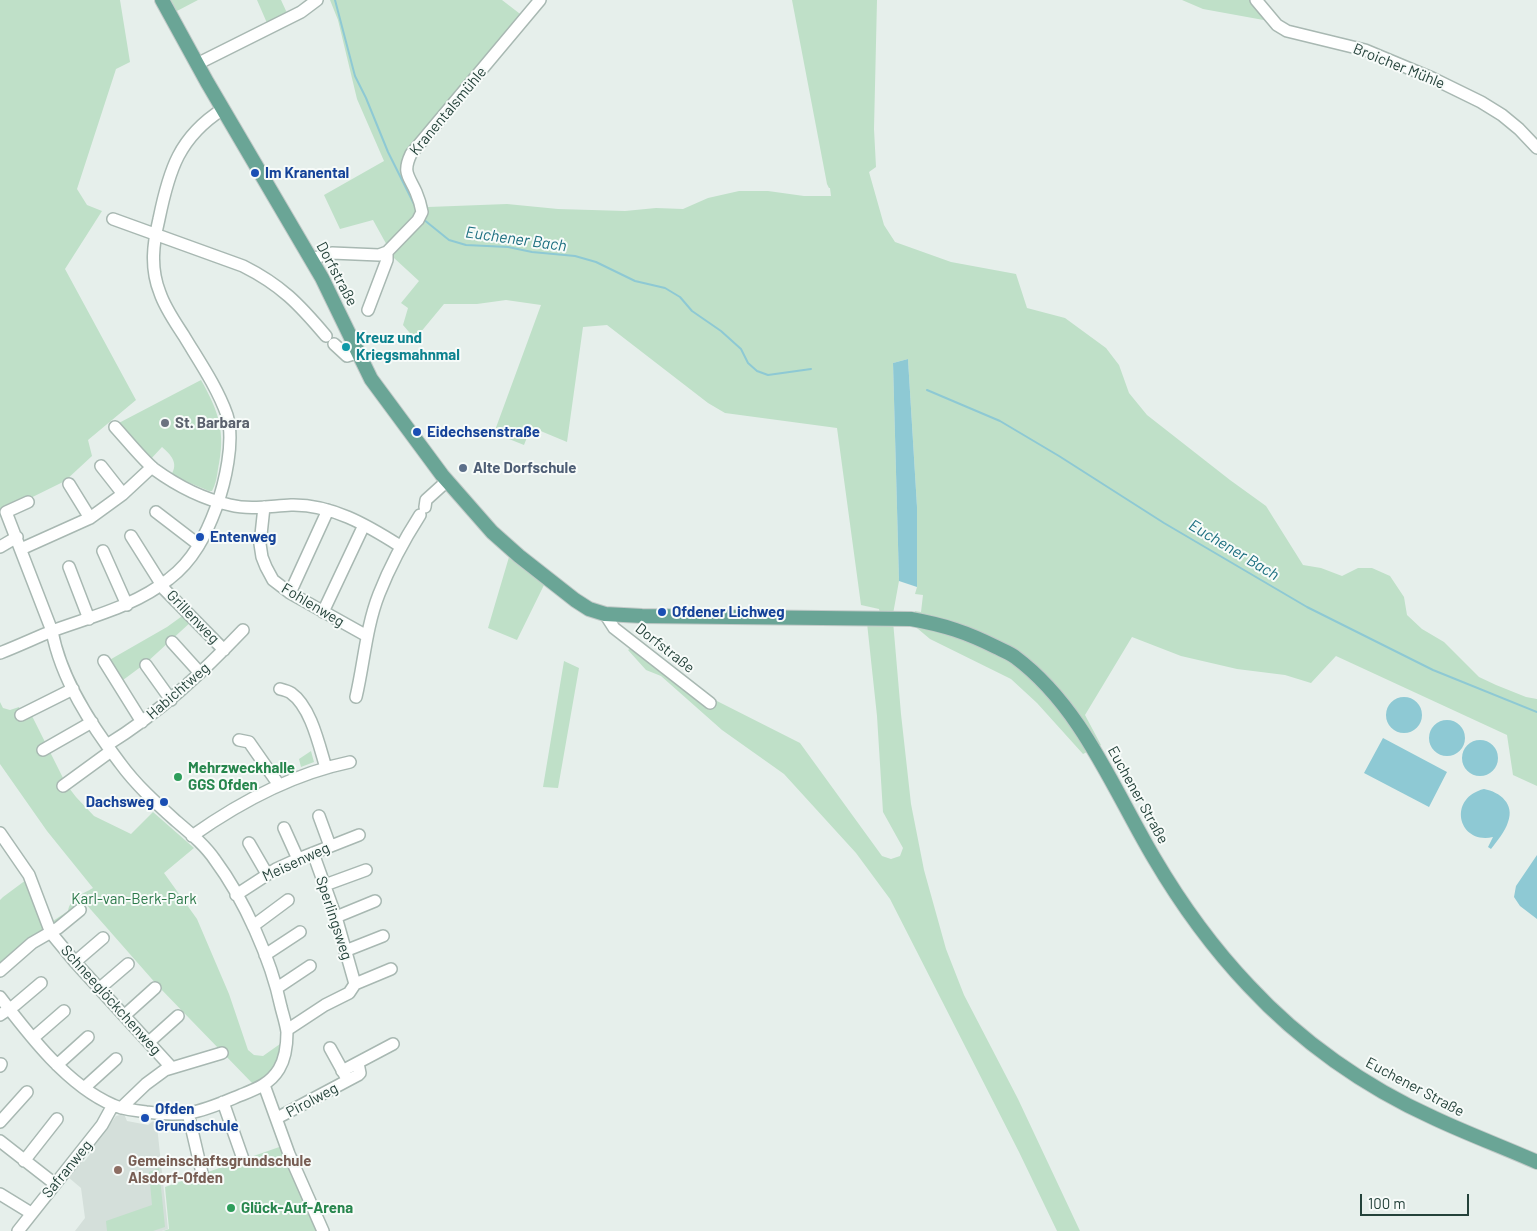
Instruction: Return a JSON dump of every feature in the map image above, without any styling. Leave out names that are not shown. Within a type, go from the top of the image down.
[{"type":"main road","name":"Dorfstraße","points":[[162,0],[197,64],[311,258],[337,307],[371,380],[447,481],[492,532],[518,556],[575,600],[589,609],[605,614],[642,616]]},
{"type":"main road","name":"Euchener Straße","points":[[642,616],[911,619],[947,626],[980,639],[1014,657],[1048,687],[1085,734],[1154,858],[1190,915],[1220,954],[1272,1008],[1328,1056],[1374,1087],[1433,1118],[1537,1162]]},
{"type":"street","points":[[197,64],[301,12],[317,0]]},
{"type":"street","name":"Kranentalsmühle","points":[[387,252],[420,216],[416,190],[406,171],[406,164],[411,154],[540,0]]},
{"type":"street","name":"Broicher Mühle","points":[[1256,0],[1277,25],[1287,31],[1365,50],[1432,78],[1481,102],[1502,115],[1537,148]]},
{"type":"street","points":[[0,653],[52,631],[127,605],[162,584],[179,571],[199,545],[210,524],[223,488],[230,438],[227,416],[212,382],[164,302],[153,270],[156,234],[165,189],[171,171],[179,154],[190,138],[207,119],[223,109]]},
{"type":"street","points":[[113,219],[256,272],[283,289],[347,356],[357,353]]},
{"type":"street","points":[[311,258],[332,253],[379,255],[387,252],[388,260],[368,310]]},
{"type":"street","points":[[115,427],[152,467],[179,485],[218,502],[251,508],[292,505],[316,506],[364,525],[400,546]]},
{"type":"street","points":[[101,466],[123,494]]},
{"type":"street","points":[[21,549],[90,518],[123,494],[152,467]]},
{"type":"street","points":[[356,697],[367,636],[378,595],[400,546],[423,511],[426,500],[447,481]]},
{"type":"street","points":[[69,484],[90,518]]},
{"type":"street","points":[[0,998],[4,1012],[33,1038],[57,1065],[84,1088],[117,1106],[159,1114],[188,1113],[264,1085],[279,1068],[284,1056],[287,1030],[277,988],[253,926],[216,860],[133,780],[109,748],[73,689],[55,647],[52,631],[6,512],[28,502]]},
{"type":"street","name":"Fohlenweg","points":[[264,507],[260,544],[262,557],[273,580],[290,593],[367,636]]},
{"type":"street","points":[[290,593],[328,510]]},
{"type":"street","points":[[156,512],[199,545]]},
{"type":"street","points":[[323,612],[364,525]]},
{"type":"street","name":"Grillenweg","points":[[131,536],[164,590],[224,650]]},
{"type":"street","points":[[0,547],[17,537]]},
{"type":"street","points":[[103,551],[127,605]]},
{"type":"street","points":[[70,567],[89,619]]},
{"type":"street","name":"Dorfstraße","points":[[605,614],[609,622],[622,634],[710,703]]},
{"type":"street","name":"Habichtweg","points":[[63,786],[171,700],[244,630]]},
{"type":"street","points":[[172,642],[200,674]]},
{"type":"street","points":[[104,661],[142,722]]},
{"type":"street","points":[[146,665],[171,700]]},
{"type":"street","points":[[21,715],[73,689]]},
{"type":"street","points":[[280,689],[291,692],[304,707],[326,768]]},
{"type":"street","points":[[42,750],[92,722]]},
{"type":"street","points":[[239,740],[249,742],[279,785]]},
{"type":"street","points":[[192,836],[243,803],[279,785],[326,768],[350,762]]},
{"type":"street","points":[[319,816],[330,846]]},
{"type":"street","points":[[284,828],[298,859]]},
{"type":"street","name":"Schneeglöckchenweg","points":[[0,833],[4,847],[29,875],[51,933],[172,1067]]},
{"type":"street","name":"Meisenweg","points":[[236,895],[267,874],[298,859],[358,835]]},
{"type":"street","points":[[249,843],[267,874]]},
{"type":"street","name":"Sperlingsweg","points":[[313,853],[336,917],[355,984]]},
{"type":"street","points":[[325,885],[366,870]]},
{"type":"street","points":[[253,926],[288,900]]},
{"type":"street","points":[[336,917],[375,900]]},
{"type":"street","points":[[0,972],[32,943],[51,933],[80,910]]},
{"type":"street","points":[[265,955],[300,932]]},
{"type":"street","points":[[345,951],[383,936]]},
{"type":"street","points":[[76,962],[103,938]]},
{"type":"street","points":[[100,988],[128,964]]},
{"type":"street","points":[[277,988],[310,966]]},
{"type":"street","points":[[287,1030],[349,993],[355,984],[391,969]]},
{"type":"street","points":[[4,1012],[41,983]]},
{"type":"street","points":[[125,1015],[155,988]]},
{"type":"street","points":[[33,1038],[64,1011]]},
{"type":"street","points":[[149,1042],[178,1016]]},
{"type":"street","points":[[57,1065],[88,1037]]},
{"type":"street","name":"Pirolweg","points":[[277,1118],[345,1076],[360,1073],[358,1063],[393,1044]]},
{"type":"street","name":"Pirolweg","points":[[330,1048],[345,1076]]},
{"type":"street","name":"Safranweg","points":[[18,1231],[117,1106],[165,1070],[222,1053]]},
{"type":"street","points":[[84,1088],[116,1059]]},
{"type":"street","points":[[264,1085],[289,1154],[323,1231]]},
{"type":"street","points":[[0,1122],[27,1092]]},
{"type":"street","points":[[222,1102],[243,1159]]},
{"type":"street","points":[[188,1113],[202,1173]]},
{"type":"street","points":[[24,1161],[57,1119]]},
{"type":"street","points":[[0,1141],[55,1184]]},
{"type":"street","points":[[0,1194],[31,1213]]},
{"type":"shaded area","name":"Gemeinschaftsgrundschule Alsdorf-Ofden","points":[[124,1114],[127,1121],[148,1125],[153,1121],[157,1126],[168,1229],[162,1231],[75,1231],[85,1218],[81,1188],[68,1177],[82,1161],[84,1162],[116,1116]]},
{"type":"green space","points":[[0,0],[120,0],[130,62],[116,69],[77,189],[87,205],[102,211],[65,269],[136,400],[88,440],[92,456],[65,481],[0,513]]},
{"type":"green space","points":[[170,0],[198,0],[175,12]]},
{"type":"green space","points":[[257,0],[281,0],[287,13],[267,23]]},
{"type":"green space","points":[[330,0],[502,0],[528,20],[415,155],[410,168],[428,207],[507,204],[558,209],[625,211],[656,208],[683,209],[708,198],[739,191],[768,191],[804,196],[831,196],[830,188],[827,184],[792,0],[877,0],[874,129],[876,167],[869,172],[884,225],[895,242],[951,262],[1016,274],[1027,308],[1065,318],[1106,348],[1119,365],[1129,393],[1147,415],[1266,506],[1303,565],[1321,568],[1342,576],[1358,568],[1372,568],[1390,576],[1404,597],[1407,615],[1422,629],[1444,642],[1479,677],[1526,697],[1537,699],[1537,786],[1513,775],[1507,735],[1336,656],[1311,683],[1285,675],[1237,669],[1181,656],[1132,637],[1085,715],[1101,745],[1083,754],[1037,703],[1011,679],[930,639],[911,623],[915,611],[921,612],[923,595],[915,594],[917,587],[917,507],[908,359],[893,363],[899,581],[893,614],[880,613],[879,609],[861,605],[837,428],[725,413],[708,403],[607,325],[583,327],[567,442],[531,427],[524,445],[494,433],[541,305],[506,300],[477,304],[444,304],[415,339],[403,325],[408,308],[401,303],[419,281],[394,258],[373,220],[340,229],[324,195],[384,161],[357,99],[338,20]]},
{"type":"green space","points":[[1182,0],[1257,0],[1269,21],[1203,9]]},
{"type":"green space","points":[[201,380],[216,412],[221,433],[220,456],[212,491],[171,475],[174,467],[173,459],[162,447],[149,461],[115,425]]},
{"type":"green space","points":[[509,557],[544,585],[517,640],[488,628]]},
{"type":"green space","points":[[185,614],[192,621],[146,663],[119,683],[106,662],[167,627]]},
{"type":"green space","points":[[893,621],[911,804],[924,870],[946,949],[964,995],[1018,1099],[1080,1231],[1057,1231],[1019,1152],[890,899],[856,853],[784,774],[722,730],[661,676],[646,670],[628,650],[640,642],[713,699],[800,743],[882,856],[891,859],[900,856],[903,848],[883,812],[877,716],[867,623]]},
{"type":"green space","points":[[564,661],[579,668],[558,788],[543,787]]},
{"type":"green space","name":"Karl-van-Berk-Park","points":[[0,702],[3,708],[10,710],[19,707],[25,719],[32,716],[66,784],[94,816],[131,834],[153,812],[194,848],[164,873],[197,919],[229,994],[248,1050],[254,1055],[263,1056],[280,1044],[275,1063],[259,1081],[253,1084],[158,986],[85,903],[15,949],[0,963],[0,900],[3,897],[30,877],[47,925],[68,911],[71,903],[78,897],[93,888],[47,831],[0,764]]},
{"type":"green space","points":[[311,751],[314,762],[301,767],[299,759]]},
{"type":"green space","name":"Glück-Auf-Arena","points":[[285,1145],[320,1231],[163,1231],[169,1229],[165,1187]]},
{"type":"green space","points":[[159,1168],[165,1227],[153,1231],[107,1231],[106,1221],[152,1205],[149,1172]]},
{"type":"water","points":[[908,359],[917,507],[917,587],[899,581],[893,363]]},
{"type":"water","points":[[1404,697],[1411,698],[1417,702],[1421,708],[1421,722],[1417,728],[1411,732],[1404,733],[1397,732],[1391,728],[1387,722],[1386,715],[1387,708],[1391,702],[1397,698]]},
{"type":"water","points":[[1447,720],[1454,721],[1460,725],[1464,731],[1464,745],[1460,751],[1454,755],[1447,756],[1440,755],[1434,751],[1430,745],[1429,738],[1430,731],[1434,725],[1440,721]]},
{"type":"water","points":[[1383,738],[1447,772],[1429,807],[1364,773]]},
{"type":"water","points":[[1480,740],[1492,746],[1498,758],[1492,770],[1480,776],[1468,770],[1462,758],[1468,746]]},
{"type":"water","points":[[1484,789],[1495,793],[1505,800],[1508,804],[1510,816],[1507,826],[1491,849],[1488,847],[1493,837],[1481,838],[1472,834],[1465,828],[1462,819],[1461,810],[1465,801],[1472,794]]},
{"type":"water","points":[[1537,855],[1537,919],[1520,906],[1514,897],[1516,886]]},
{"type":"waterway","name":"Euchener Bach","points":[[335,0],[355,76],[388,152],[415,206]]},
{"type":"waterway","name":"Euchener Bach","points":[[423,219],[449,240],[466,245],[508,247],[532,252],[575,256],[596,262],[635,281],[665,288],[680,297],[692,311],[721,331],[741,349],[748,363],[757,371],[768,375],[811,369]]},
{"type":"waterway","name":"Euchener Bach","points":[[927,390],[1000,421],[1164,523],[1307,607],[1433,670],[1537,712]]},
{"type":"place","name":"Im Kranental","points":[[255,173]]},
{"type":"place","name":"Kreuz und Kriegsmahnmal","points":[[346,347]]},
{"type":"place","name":"St. Barbara","points":[[165,423]]},
{"type":"place","name":"Eidechsenstraße","points":[[417,432]]},
{"type":"place","name":"Alte Dorfschule","points":[[463,468]]},
{"type":"place","name":"Entenweg","points":[[200,537]]},
{"type":"place","name":"Ofdener Lichweg","points":[[662,612]]},
{"type":"place","name":"Mehrzweckhalle GGS Ofden","points":[[178,777]]},
{"type":"place","name":"Dachsweg","points":[[164,802]]},
{"type":"place","name":"Ofden Grundschule","points":[[145,1118]]},
{"type":"place","name":"Gemeinschaftsgrundschule Alsdorf-Ofden","points":[[118,1170]]},
{"type":"place","name":"Glück-Auf-Arena","points":[[231,1208]]}]
